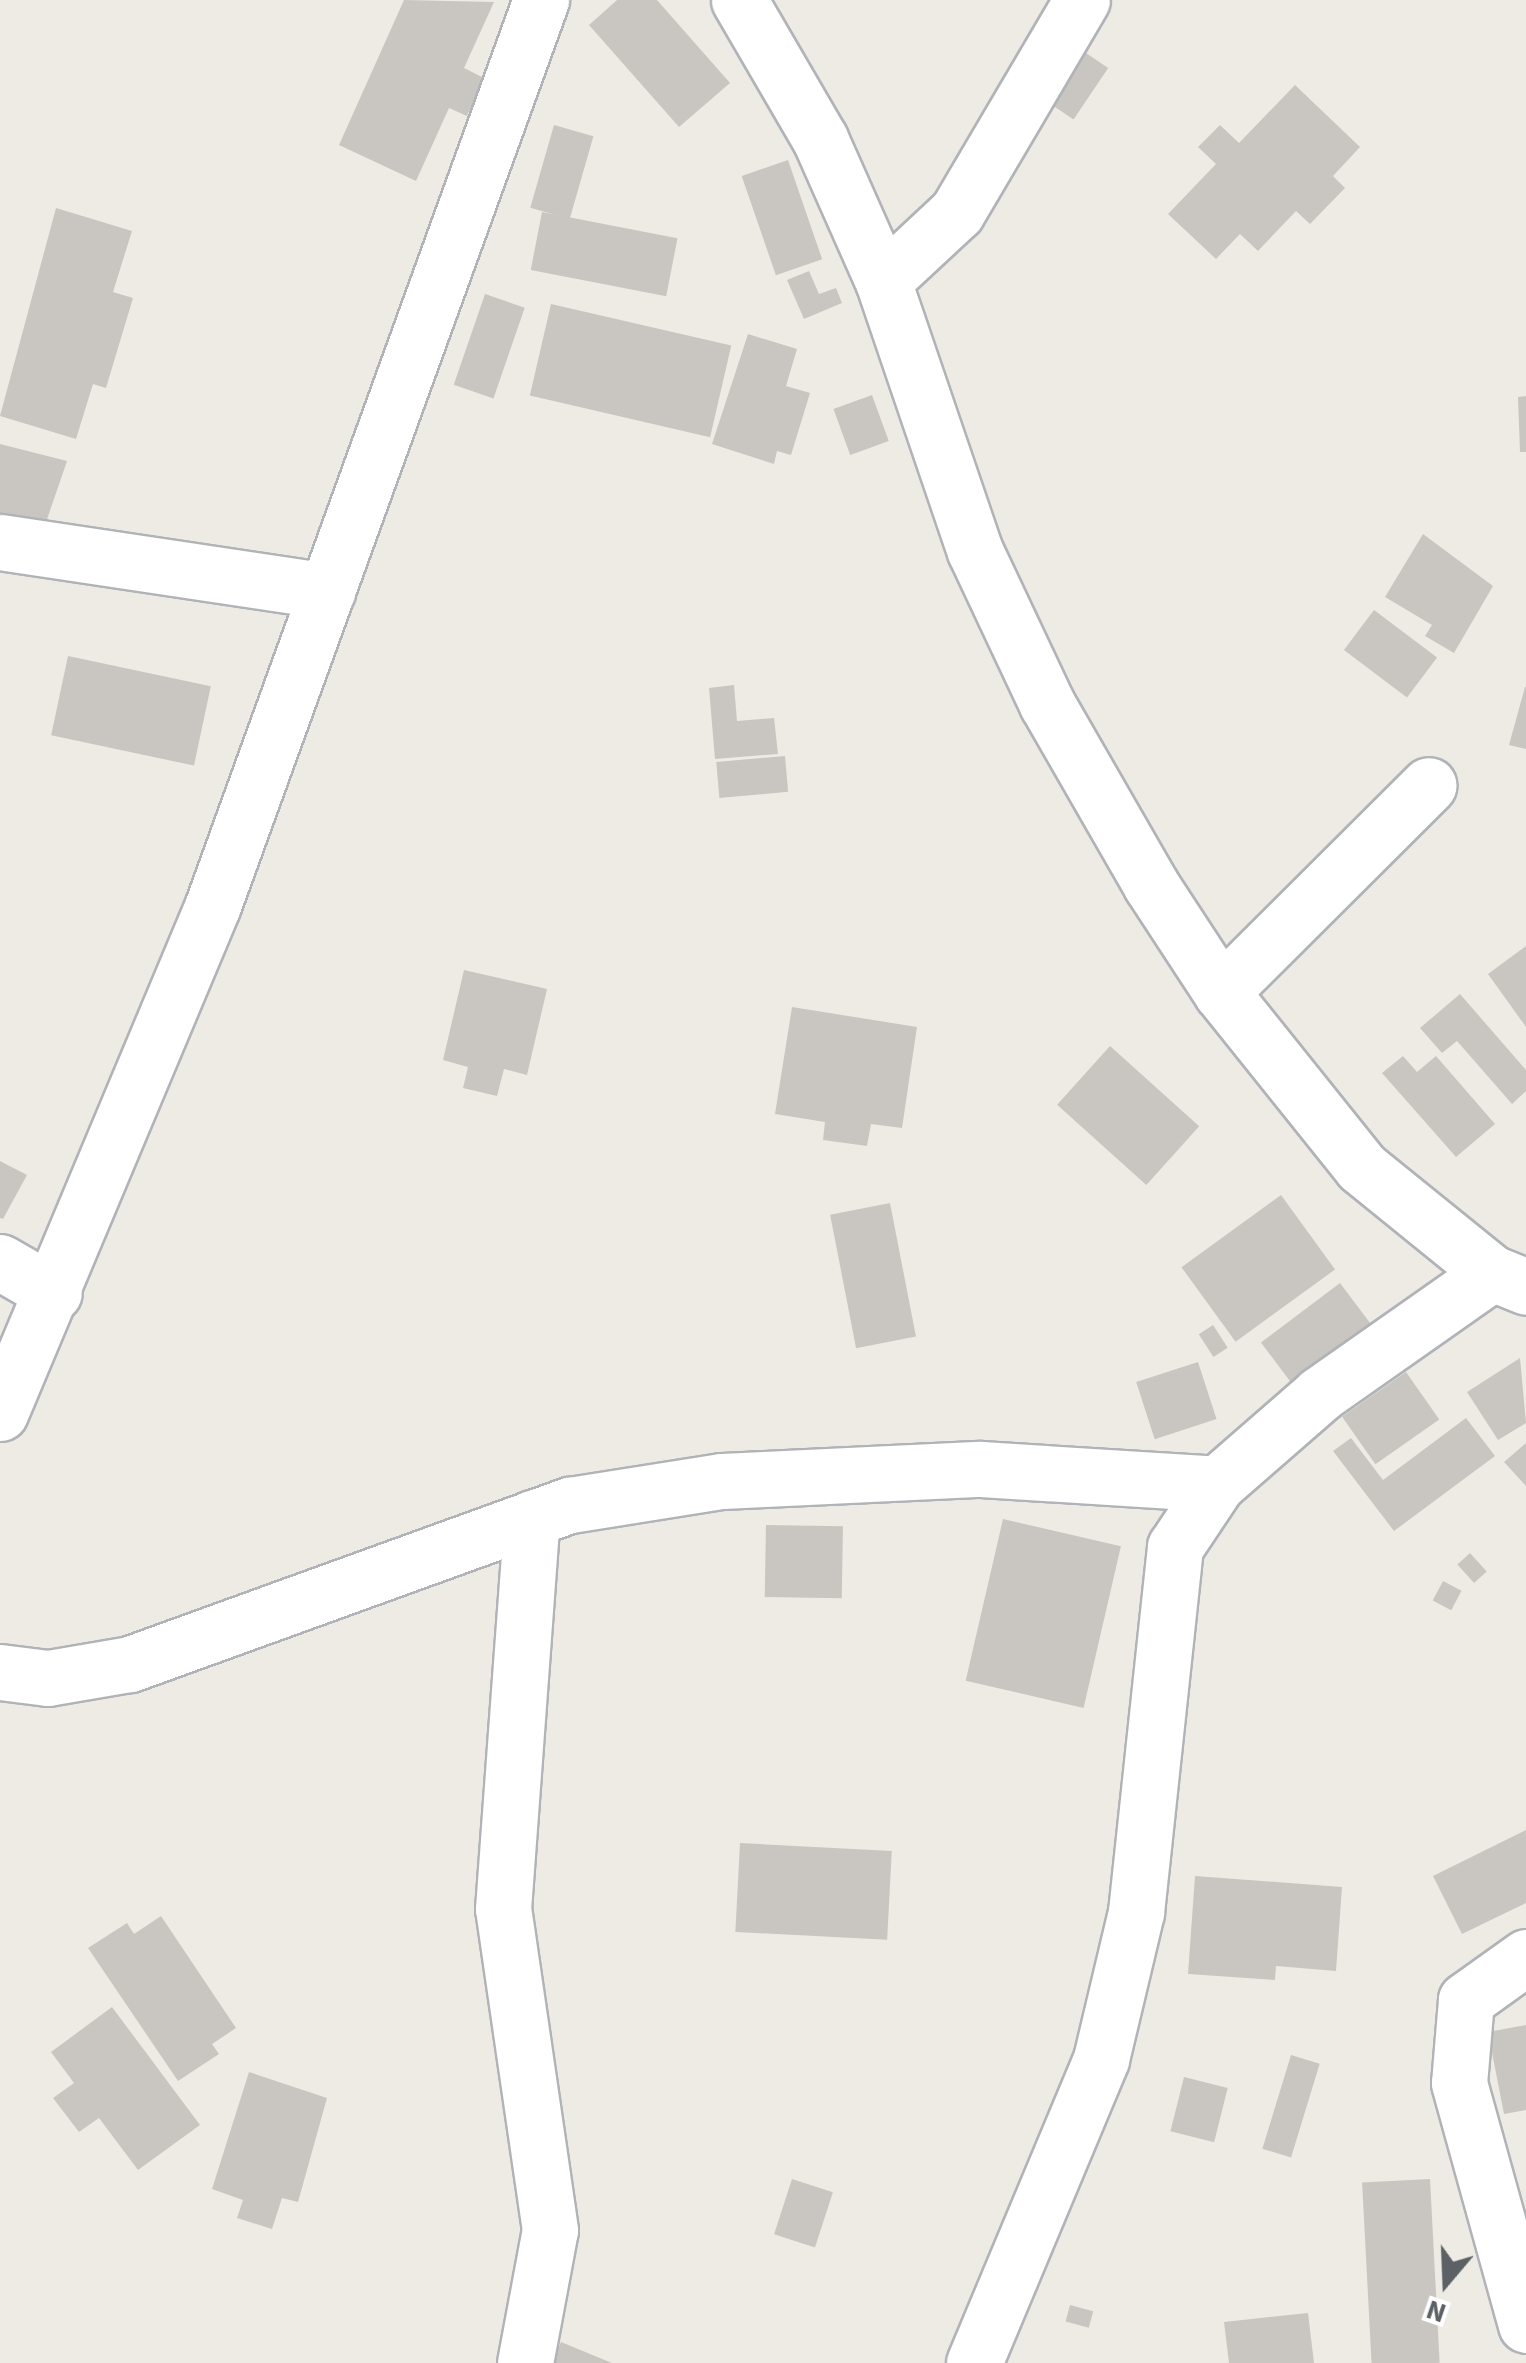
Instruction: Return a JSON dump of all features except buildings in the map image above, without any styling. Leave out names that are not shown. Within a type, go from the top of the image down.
[{"type":"street","points":[[0,1413],[54,1293],[327,592],[542,0]]},
{"type":"street","points":[[739,0],[820,138],[884,280],[975,551],[1047,704],[1220,992],[1361,1167],[1509,1280],[1320,1394],[1217,1484],[1175,1547],[1136,1912],[1101,2059],[974,2363]]},
{"type":"street","points":[[884,280],[957,212],[1082,0]]},
{"type":"street","points":[[0,542],[327,592]]},
{"type":"street","points":[[1220,992],[1429,785]]},
{"type":"street","points":[[0,1262],[54,1293]]},
{"type":"street","points":[[0,1672],[48,1678],[130,1664],[532,1518],[722,1481],[981,1470],[1217,1484]]},
{"type":"street","points":[[525,2363],[550,2230],[503,1909],[532,1518]]},
{"type":"street","points":[[1526,1957],[1466,2000],[1459,2084],[1526,2325]]}]
